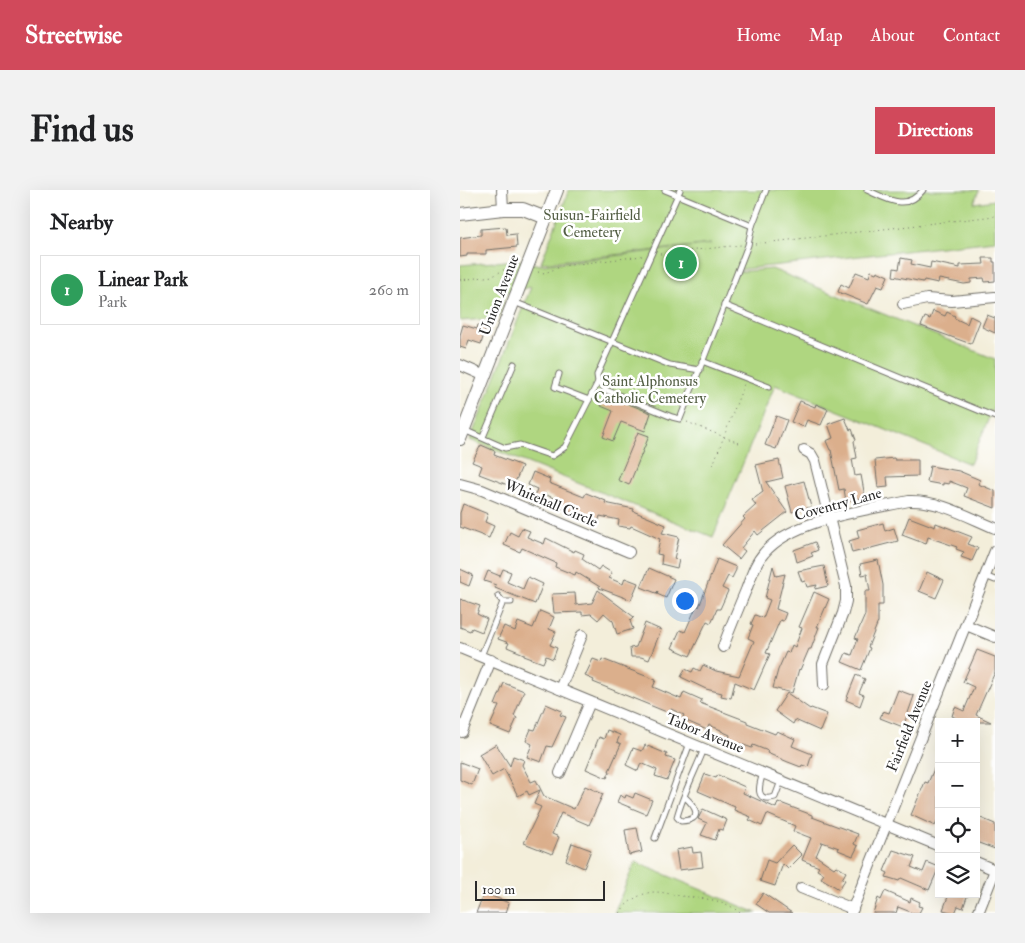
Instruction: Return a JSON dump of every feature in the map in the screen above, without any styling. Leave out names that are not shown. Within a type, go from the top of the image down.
[{"type":"street","points":[[502,190],[504,208]]},
{"type":"street","name":"Union Avenue","points":[[462,435],[557,190]]},
{"type":"street","points":[[460,214],[504,208],[523,209],[546,218]]},
{"type":"street","points":[[903,304],[927,299],[952,301],[995,297]]},
{"type":"street","points":[[460,365],[485,376]]},
{"type":"street","points":[[804,450],[811,454],[815,461],[846,586],[846,600],[843,613],[823,664],[824,685]]},
{"type":"street","name":"Whitehall Circle","points":[[460,484],[482,490],[629,552]]},
{"type":"street","name":"Coventry Lane","points":[[722,646],[756,566],[764,553],[784,535],[801,527],[909,501],[922,501],[936,504],[995,528]]},
{"type":"street","name":"Fairfield Avenue","points":[[852,911],[966,625],[990,578],[995,551]]},
{"type":"street","points":[[966,625],[995,637]]},
{"type":"street","points":[[560,689],[582,635]]},
{"type":"street","name":"Tabor Avenue","points":[[460,648],[935,844]]},
{"type":"street","points":[[462,732],[486,658]]},
{"type":"street","points":[[560,773],[590,702]]},
{"type":"street","points":[[978,913],[995,870],[980,864]]},
{"type":"street","points":[[801,888],[852,911]]},
{"type":"lane","points":[[665,190],[679,193],[752,226]]},
{"type":"lane","points":[[598,382],[606,390],[680,419],[748,245],[752,226],[766,190]]},
{"type":"lane","points":[[867,190],[896,202],[908,202],[917,198],[923,190]]},
{"type":"lane","points":[[462,435],[482,438],[505,448],[520,445],[552,456],[565,447],[598,382],[597,375],[679,193]]},
{"type":"lane","points":[[514,302],[670,365],[700,370]]},
{"type":"lane","points":[[724,305],[995,417]]},
{"type":"lane","points":[[702,360],[769,387]]},
{"type":"lane","points":[[482,438],[514,364]]},
{"type":"lane","points":[[559,374],[554,387],[589,400]]},
{"type":"lane","points":[[498,596],[503,602]]},
{"type":"lane","points":[[503,602],[511,602]]},
{"type":"lane","points":[[486,658],[503,602]]},
{"type":"lane","points":[[655,838],[690,743]]},
{"type":"lane","points":[[685,797],[696,808],[696,812],[694,817],[681,821],[677,817],[704,749]]},
{"type":"lane","points":[[763,773],[758,787],[760,794],[763,796],[774,797],[781,781]]},
{"type":"path","points":[[536,271],[545,273],[562,266],[652,254],[748,245],[995,216]]},
{"type":"path","points":[[460,280],[493,276],[512,265],[519,268]]},
{"type":"path","points":[[713,465],[747,378]]},
{"type":"path","points":[[680,419],[739,443]]},
{"type":"path","points":[[620,913],[632,900],[654,892],[685,897],[709,898],[724,903],[740,913]]},
{"type":"green space","name":"Saint Alphonsus Catholic Cemetery","points":[[569,190],[979,190],[974,203],[995,200],[995,241],[735,270],[734,272],[772,269],[995,359],[995,403],[970,464],[775,385],[713,537],[470,440],[531,287],[507,292],[498,318],[460,321],[460,265],[517,260],[541,265],[711,244],[541,263]]},
{"type":"green space","points":[[635,862],[757,913],[614,913]]},
{"type":"building","points":[[506,227],[507,235],[516,234],[517,247],[486,250],[486,254],[467,254],[467,256],[460,257],[460,238],[481,235],[481,229]]},
{"type":"building","points":[[901,258],[912,260],[911,264],[930,268],[931,262],[960,268],[960,265],[984,264],[983,258],[993,258],[993,262],[995,262],[995,281],[985,282],[984,278],[971,279],[971,283],[964,284],[939,279],[938,283],[893,276],[894,268],[899,269]]},
{"type":"building","points":[[871,271],[876,273],[877,271],[888,276],[883,288],[877,286],[868,304],[838,292],[841,284],[849,288],[856,272],[869,277]]},
{"type":"building","points":[[933,311],[945,316],[947,312],[955,316],[954,318],[967,324],[970,316],[980,321],[971,344],[921,326],[925,317],[930,319]]},
{"type":"building","points":[[987,315],[995,318],[995,333],[982,327]]},
{"type":"building","points":[[463,325],[477,329],[478,325],[486,327],[481,344],[469,340],[466,349],[460,347],[460,335]]},
{"type":"building","points":[[606,395],[651,413],[645,431],[621,422],[613,441],[603,437],[613,411],[601,406]]},
{"type":"building","points":[[800,401],[815,407],[816,404],[828,409],[821,425],[807,420],[804,427],[791,422]]},
{"type":"building","points":[[776,416],[787,420],[776,449],[765,445]]},
{"type":"building","points":[[845,418],[856,440],[854,441],[857,458],[852,459],[855,476],[861,475],[865,497],[846,501],[844,489],[839,490],[831,450],[826,441],[833,438],[828,424]]},
{"type":"building","points":[[638,432],[649,436],[629,485],[618,480]]},
{"type":"building","points":[[481,445],[495,451],[494,455],[522,466],[513,487],[479,474],[482,466],[472,462]]},
{"type":"building","points":[[894,458],[895,460],[918,460],[918,476],[887,477],[888,487],[878,488],[875,460]]},
{"type":"building","points":[[779,460],[783,478],[766,482],[787,512],[758,535],[755,531],[741,548],[745,551],[739,559],[722,545],[745,519],[743,517],[756,505],[752,500],[763,492],[756,465]]},
{"type":"building","points":[[930,466],[959,471],[980,480],[978,484],[995,491],[995,508],[964,496],[967,488],[949,481],[949,484],[943,483],[943,485],[927,482]]},
{"type":"building","points":[[533,472],[550,479],[549,483],[584,497],[586,493],[606,501],[605,503],[634,509],[633,511],[666,525],[662,533],[679,537],[674,559],[679,560],[677,568],[661,564],[662,555],[657,554],[660,539],[631,526],[630,528],[618,526],[619,520],[600,516],[598,523],[588,519],[589,517],[559,507],[561,501],[544,494],[542,500],[534,497],[537,489],[528,485]]},
{"type":"building","points":[[804,481],[811,507],[792,512],[785,486]]},
{"type":"building","points":[[463,504],[488,514],[485,522],[494,526],[489,538],[460,527],[460,513]]},
{"type":"building","points":[[909,517],[935,527],[936,523],[972,537],[968,544],[978,548],[972,561],[961,557],[964,552],[956,549],[957,547],[928,537],[926,544],[902,535]]},
{"type":"building","points":[[883,523],[885,531],[894,528],[898,541],[852,553],[849,541],[859,538],[857,530]]},
{"type":"building","points":[[522,528],[530,531],[527,537],[544,544],[546,538],[574,552],[575,550],[584,554],[582,559],[598,570],[601,566],[612,573],[609,578],[623,584],[625,578],[638,583],[631,600],[599,588],[576,572],[575,575],[555,567],[556,563],[522,548],[520,552],[504,545],[510,532],[518,536]]},
{"type":"building","points":[[815,542],[818,550],[811,553],[813,556],[797,562],[794,550]]},
{"type":"building","points":[[717,559],[736,567],[736,570],[732,578],[728,576],[722,588],[728,591],[720,609],[717,609],[711,623],[707,621],[690,656],[672,648],[680,630],[685,632],[697,605],[699,607]]},
{"type":"building","points":[[878,560],[883,585],[883,605],[878,605],[878,622],[861,670],[842,662],[846,653],[852,655],[858,639],[855,638],[865,615],[865,591],[870,591],[867,574],[862,575],[860,564]]},
{"type":"building","points":[[773,566],[776,576],[785,574],[776,609],[786,613],[783,621],[780,620],[766,653],[770,654],[754,690],[735,682],[731,698],[721,696],[722,693],[706,689],[681,677],[685,669],[692,672],[694,668],[700,671],[703,665],[716,671],[739,676],[754,641],[748,638],[753,625],[751,624],[755,615],[763,618],[770,600],[765,598]]},
{"type":"building","points":[[824,566],[828,586],[815,589],[817,585],[807,587],[805,581],[802,582],[798,571]]},
{"type":"building","points":[[649,568],[674,579],[666,598],[657,594],[658,591],[656,593],[641,587]]},
{"type":"building","points":[[460,569],[473,575],[469,586],[460,582]]},
{"type":"building","points":[[503,569],[511,572],[507,582],[523,589],[528,577],[543,584],[535,604],[495,588],[496,585],[484,581],[488,571],[500,576]]},
{"type":"building","points":[[927,572],[944,580],[936,598],[919,591]]},
{"type":"building","points":[[598,590],[634,617],[630,621],[633,629],[617,634],[613,621],[604,613],[598,620],[591,614],[582,615],[582,612],[554,613],[552,594],[575,593],[576,605],[592,603]]},
{"type":"building","points":[[814,592],[829,599],[817,627],[819,627],[811,649],[809,649],[799,669],[792,693],[773,688],[786,652],[789,653],[792,645],[795,647],[802,628],[799,627]]},
{"type":"building","points":[[460,599],[480,606],[477,614],[487,619],[482,632],[472,628],[470,631],[460,627]]},
{"type":"building","points":[[540,611],[554,617],[549,629],[556,632],[550,645],[557,648],[553,659],[546,656],[543,663],[507,647],[509,643],[498,639],[504,626],[515,631],[518,622],[533,628]]},
{"type":"building","points":[[645,623],[661,630],[649,660],[641,657],[631,657],[630,648],[636,647]]},
{"type":"building","points":[[977,650],[995,657],[995,672],[976,715],[991,722],[980,722],[980,718],[956,718],[952,716],[955,707],[964,711],[974,687],[963,682]]},
{"type":"building","points":[[593,659],[601,662],[602,659],[656,680],[653,687],[681,699],[684,692],[702,700],[700,703],[747,721],[747,723],[775,734],[777,731],[795,739],[792,746],[812,754],[808,767],[802,765],[801,767],[788,762],[753,745],[752,748],[738,743],[729,739],[730,735],[709,725],[707,730],[682,719],[684,715],[671,709],[669,713],[593,682],[594,680],[585,676]]},
{"type":"building","points":[[856,675],[865,679],[859,693],[864,695],[860,706],[846,700]]},
{"type":"building","points":[[504,683],[524,691],[514,716],[517,718],[510,734],[490,726],[499,706],[495,705]]},
{"type":"building","points":[[898,690],[914,696],[903,727],[880,718],[883,711],[889,713]]},
{"type":"building","points":[[787,693],[810,709],[827,714],[820,731],[795,720],[793,724],[775,711]]},
{"type":"building","points":[[546,704],[562,711],[560,715],[566,717],[552,747],[547,746],[541,762],[527,757],[532,744],[526,741],[531,729],[535,730]]},
{"type":"building","points":[[607,730],[620,735],[617,742],[621,744],[607,778],[586,769],[599,737],[604,739]]},
{"type":"building","points":[[496,744],[510,766],[513,756],[524,760],[522,765],[531,782],[536,780],[544,796],[574,809],[585,786],[603,794],[589,825],[561,813],[552,834],[559,837],[552,854],[524,843],[541,807],[534,804],[540,790],[529,795],[527,791],[518,796],[504,769],[492,776],[479,754]]},
{"type":"building","points":[[645,745],[667,754],[666,757],[675,760],[667,780],[655,776],[657,770],[641,763],[638,771],[626,765],[633,748],[642,751]]},
{"type":"building","points":[[460,762],[478,769],[472,785],[460,780]]},
{"type":"building","points":[[935,766],[935,826],[911,815],[925,782],[928,783]]},
{"type":"building","points":[[705,774],[716,778],[718,775],[745,787],[743,793],[776,808],[778,802],[858,834],[854,844],[858,846],[853,856],[838,850],[839,848],[822,842],[816,856],[834,868],[836,866],[846,872],[842,879],[845,880],[839,889],[821,878],[824,874],[817,870],[819,867],[802,860],[811,838],[793,831],[795,826],[767,814],[762,826],[749,820],[751,817],[734,810],[735,807],[698,791]]},
{"type":"building","points":[[635,793],[652,800],[646,814],[617,802],[620,795],[625,798],[626,795],[633,798]]},
{"type":"building","points":[[703,809],[727,820],[723,830],[719,829],[715,840],[701,835],[707,823],[698,819]]},
{"type":"building","points":[[980,818],[995,824],[995,849],[980,843]]},
{"type":"building","points":[[637,828],[642,852],[629,855],[625,830]]},
{"type":"building","points":[[572,843],[591,850],[584,868],[566,860]]},
{"type":"building","points":[[792,845],[802,855],[788,869],[783,864],[775,886],[760,881],[767,860],[775,863]]},
{"type":"building","points":[[692,847],[693,853],[701,852],[703,867],[679,870],[676,850]]},
{"type":"building","points":[[893,850],[915,857],[911,867],[923,872],[927,862],[935,865],[935,876],[929,890],[901,878],[899,881],[886,877],[888,873],[884,871]]},
{"type":"building","points":[[885,891],[910,902],[911,898],[920,902],[918,906],[922,907],[919,913],[913,913],[898,907],[896,913],[873,913],[878,898],[881,900]]},
{"type":"building","points":[[484,893],[509,903],[506,913],[476,913]]},
{"type":"building","points":[[763,893],[792,913],[769,913],[756,904]]},
{"type":"building","points":[[948,898],[967,898],[963,908],[958,906],[955,913],[943,910]]},
{"type":"place","name":"Linear Park","points":[[681,263]]},
{"type":"park label","name":"Suisun-Fairfield Cemetery","points":[[592,224]]}]
